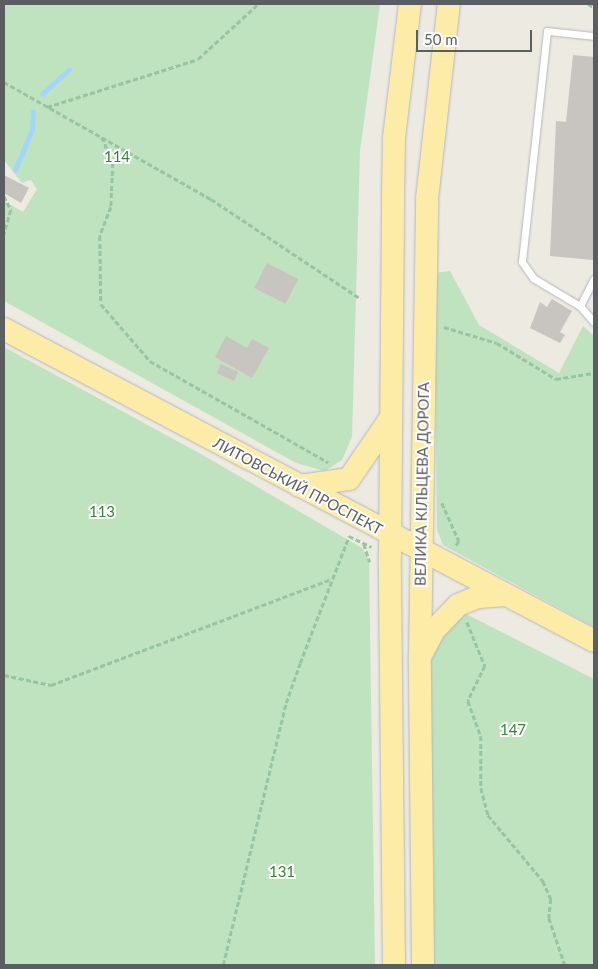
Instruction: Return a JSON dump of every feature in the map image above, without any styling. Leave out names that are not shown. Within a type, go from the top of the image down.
[{"type":"main road","name":"ВЕЛИКА КІЛЬЦЕВА ДОРОГА","points":[[394,965],[390,419],[394,138],[410,4]]},
{"type":"main road","name":"ВЕЛИКА КІЛЬЦЕВА ДОРОГА","points":[[423,965],[420,656],[427,199],[448,4]]},
{"type":"main road","name":"ЛИТОВСЬКИЙ ПРОСПЕКТ","points":[[4,329],[594,641]]},
{"type":"main road","points":[[299,486],[349,479],[390,419]]},
{"type":"main road","points":[[420,656],[435,629],[458,605],[478,597],[508,595]]},
{"type":"lane","points":[[594,36],[548,31],[522,262],[533,278],[580,306],[594,322]]},
{"type":"lane","points":[[580,306],[594,279]]},
{"type":"path","points":[[47,106],[198,59],[258,4]]},
{"type":"path","points":[[588,4],[594,7]]},
{"type":"path","points":[[4,82],[211,199],[361,299]]},
{"type":"path","points":[[102,137],[113,162],[111,207],[100,236],[101,304],[150,361],[334,466]]},
{"type":"path","points":[[4,196],[10,210],[4,234]]},
{"type":"path","points":[[444,326],[497,343],[556,379],[594,373]]},
{"type":"path","points":[[445,505],[448,523],[459,542]]},
{"type":"path","points":[[223,965],[286,704],[350,536]]},
{"type":"path","points":[[364,544],[369,559]]},
{"type":"path","points":[[4,675],[50,685],[333,579]]},
{"type":"path","points":[[464,613],[485,666],[468,701],[481,736],[482,788],[488,816],[543,881],[551,899],[548,918],[565,965]]},
{"type":"green space","name":"114","points":[[4,4],[380,4],[360,151],[352,437],[342,460],[325,471],[296,463],[4,301],[4,201],[23,212],[37,189],[31,180],[22,183],[4,160]]},
{"type":"green space","points":[[450,271],[479,325],[559,373],[583,326],[594,336],[594,627],[443,545],[437,530],[434,273]]},
{"type":"green space","points":[[4,347],[201,454],[362,548],[369,559],[375,965],[4,965]]},
{"type":"green space","name":"147","points":[[464,613],[594,679],[594,965],[423,965],[420,656]]},
{"type":"building","points":[[573,55],[594,57],[593,260],[550,256],[556,121],[566,122]]},
{"type":"building","points":[[4,175],[29,188],[21,203],[4,193]]},
{"type":"building","points":[[267,263],[298,279],[285,304],[254,288]]},
{"type":"building","points":[[552,299],[572,311],[560,332],[565,335],[560,343],[530,328],[540,302],[547,307]]},
{"type":"building","points":[[226,336],[247,348],[252,339],[269,348],[252,378],[215,357]]},
{"type":"building","points":[[221,364],[238,372],[234,381],[217,373]]},
{"type":"waterway","points":[[42,94],[69,70]]},
{"type":"waterway","points":[[15,170],[32,130],[33,112]]},
{"type":"park label","name":"113","points":[[102,512]]},
{"type":"park label","name":"131","points":[[282,872]]}]
